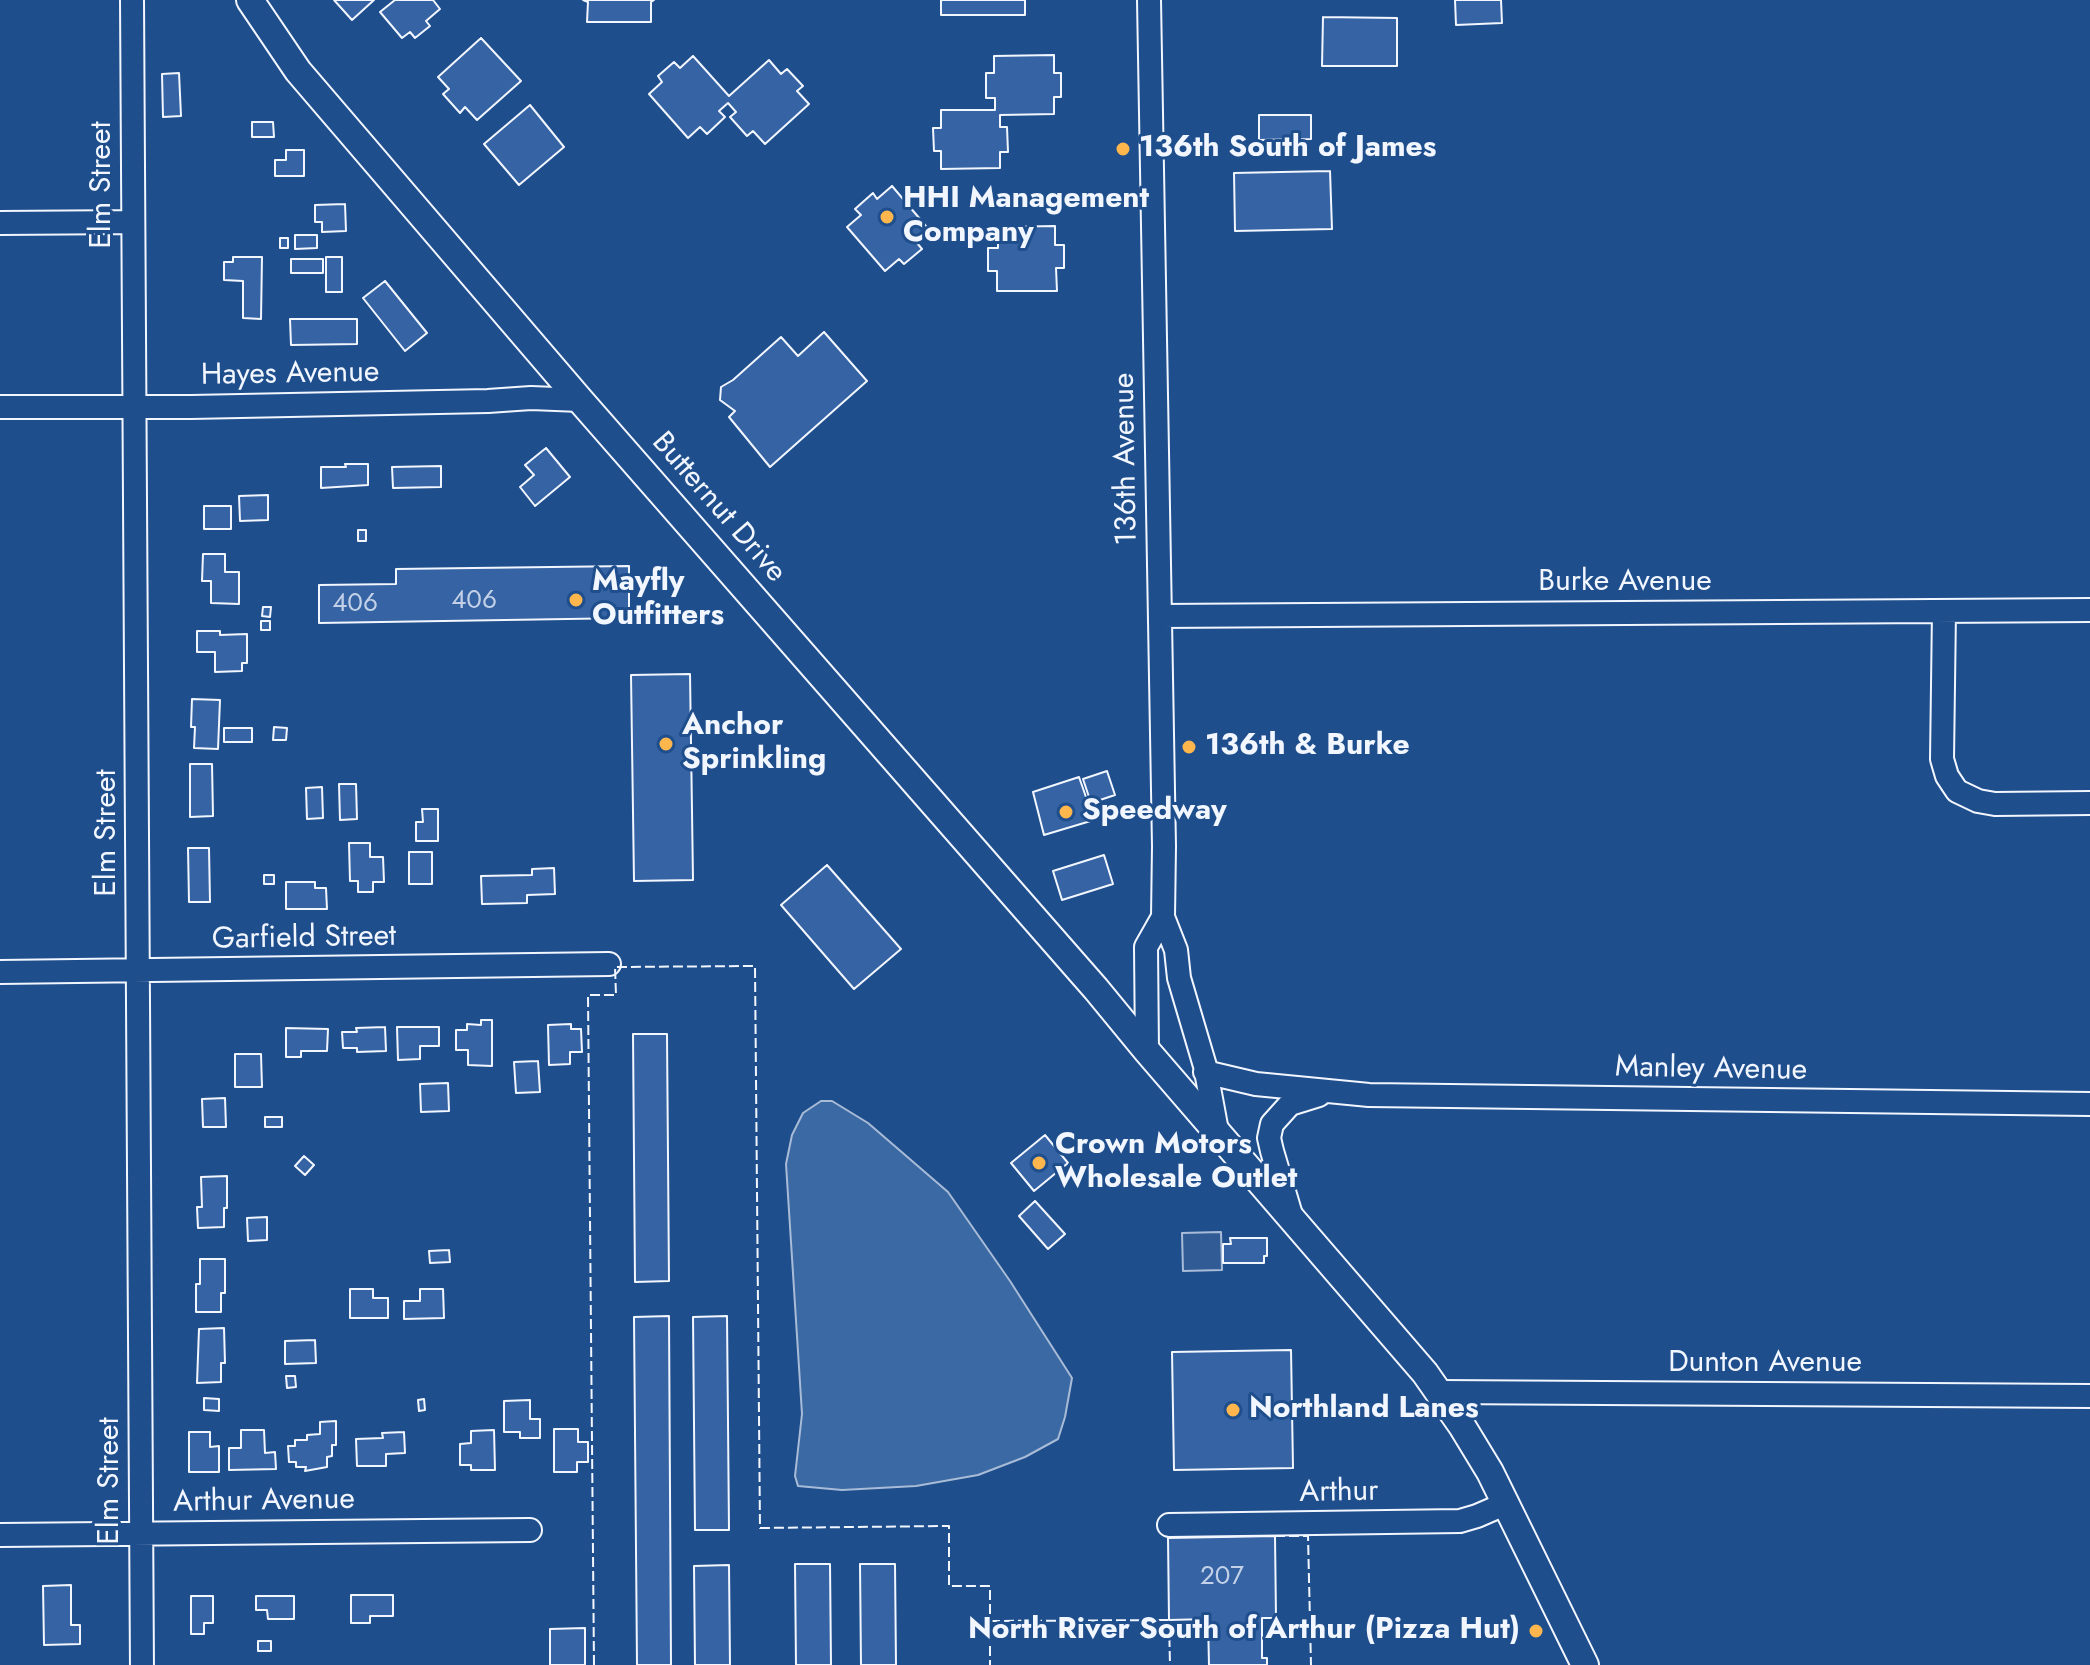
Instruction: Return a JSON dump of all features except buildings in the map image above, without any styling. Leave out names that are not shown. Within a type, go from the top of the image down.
[{"type":"main road","name":"Butternut Drive","points":[[250,0],[298,71],[580,400],[1096,989],[1440,1392],[1507,1503],[1585,1665]]},
{"type":"street","name":"Elm Street","points":[[132,0],[142,1665]]},
{"type":"street","name":"136th Avenue","points":[[1149,0],[1163,917],[1176,950],[1179,978],[1205,1072],[1217,1131]]},
{"type":"street","points":[[0,223],[133,222]]},
{"type":"street","name":"Hayes Avenue","points":[[0,407],[441,402],[531,398],[580,400]]},
{"type":"street","name":"Burke Avenue","points":[[1160,616],[2090,610]]},
{"type":"street","points":[[1944,611],[1942,759],[1947,776],[1957,791],[1978,801],[1995,804],[2090,803]]},
{"type":"street","name":"136th Avenue","points":[[1147,1051],[1146,947],[1163,917]]},
{"type":"street","name":"Garfield Street","points":[[0,972],[609,964]]},
{"type":"street","name":"Manley Avenue","points":[[1205,1072],[1248,1083],[1332,1092],[1452,1097],[2090,1104]]},
{"type":"street","name":"Manley Avenue","points":[[1291,1215],[1269,1138],[1272,1124],[1290,1104],[1332,1092]]},
{"type":"street","name":"Dunton Avenue","points":[[1440,1392],[2090,1396]]},
{"type":"street","name":"Arthur","points":[[1169,1525],[1460,1521],[1507,1503]]},
{"type":"street","name":"Arthur Avenue","points":[[0,1535],[530,1530]]},
{"type":"shaded area","points":[[821,1101],[832,1101],[868,1123],[948,1192],[1072,1378],[1058,1439],[1025,1457],[978,1475],[916,1486],[842,1490],[798,1486],[795,1476],[802,1414],[786,1164],[792,1135],[803,1113]]},
{"type":"shaded area","points":[[1221,1232],[1222,1270],[1183,1271],[1182,1233]]},
{"type":"fence","points":[[594,1665],[588,995],[616,995],[615,967],[755,966],[760,1528],[949,1526],[949,1586],[990,1586],[990,1665]]},
{"type":"fence","points":[[1275,1536],[1308,1536],[1311,1665]]},
{"type":"fence","points":[[990,1621],[1169,1620],[1170,1665]]},
{"type":"place","name":"136th South of James","points":[[1123,149]]},
{"type":"place","name":"HHI Management Company","points":[[887,217]]},
{"type":"place","name":"Mayfly Outfitters","points":[[576,600]]},
{"type":"place","name":"Anchor Sprinkling","points":[[666,744]]},
{"type":"place","name":"136th & Burke","points":[[1189,747]]},
{"type":"place","name":"Speedway","points":[[1066,812]]},
{"type":"place","name":"Crown Motors Wholesale Outlet","points":[[1039,1163]]},
{"type":"place","name":"Northland Lanes","points":[[1233,1410]]},
{"type":"place","name":"North River South of Arthur (Pizza Hut)","points":[[1536,1631]]}]
